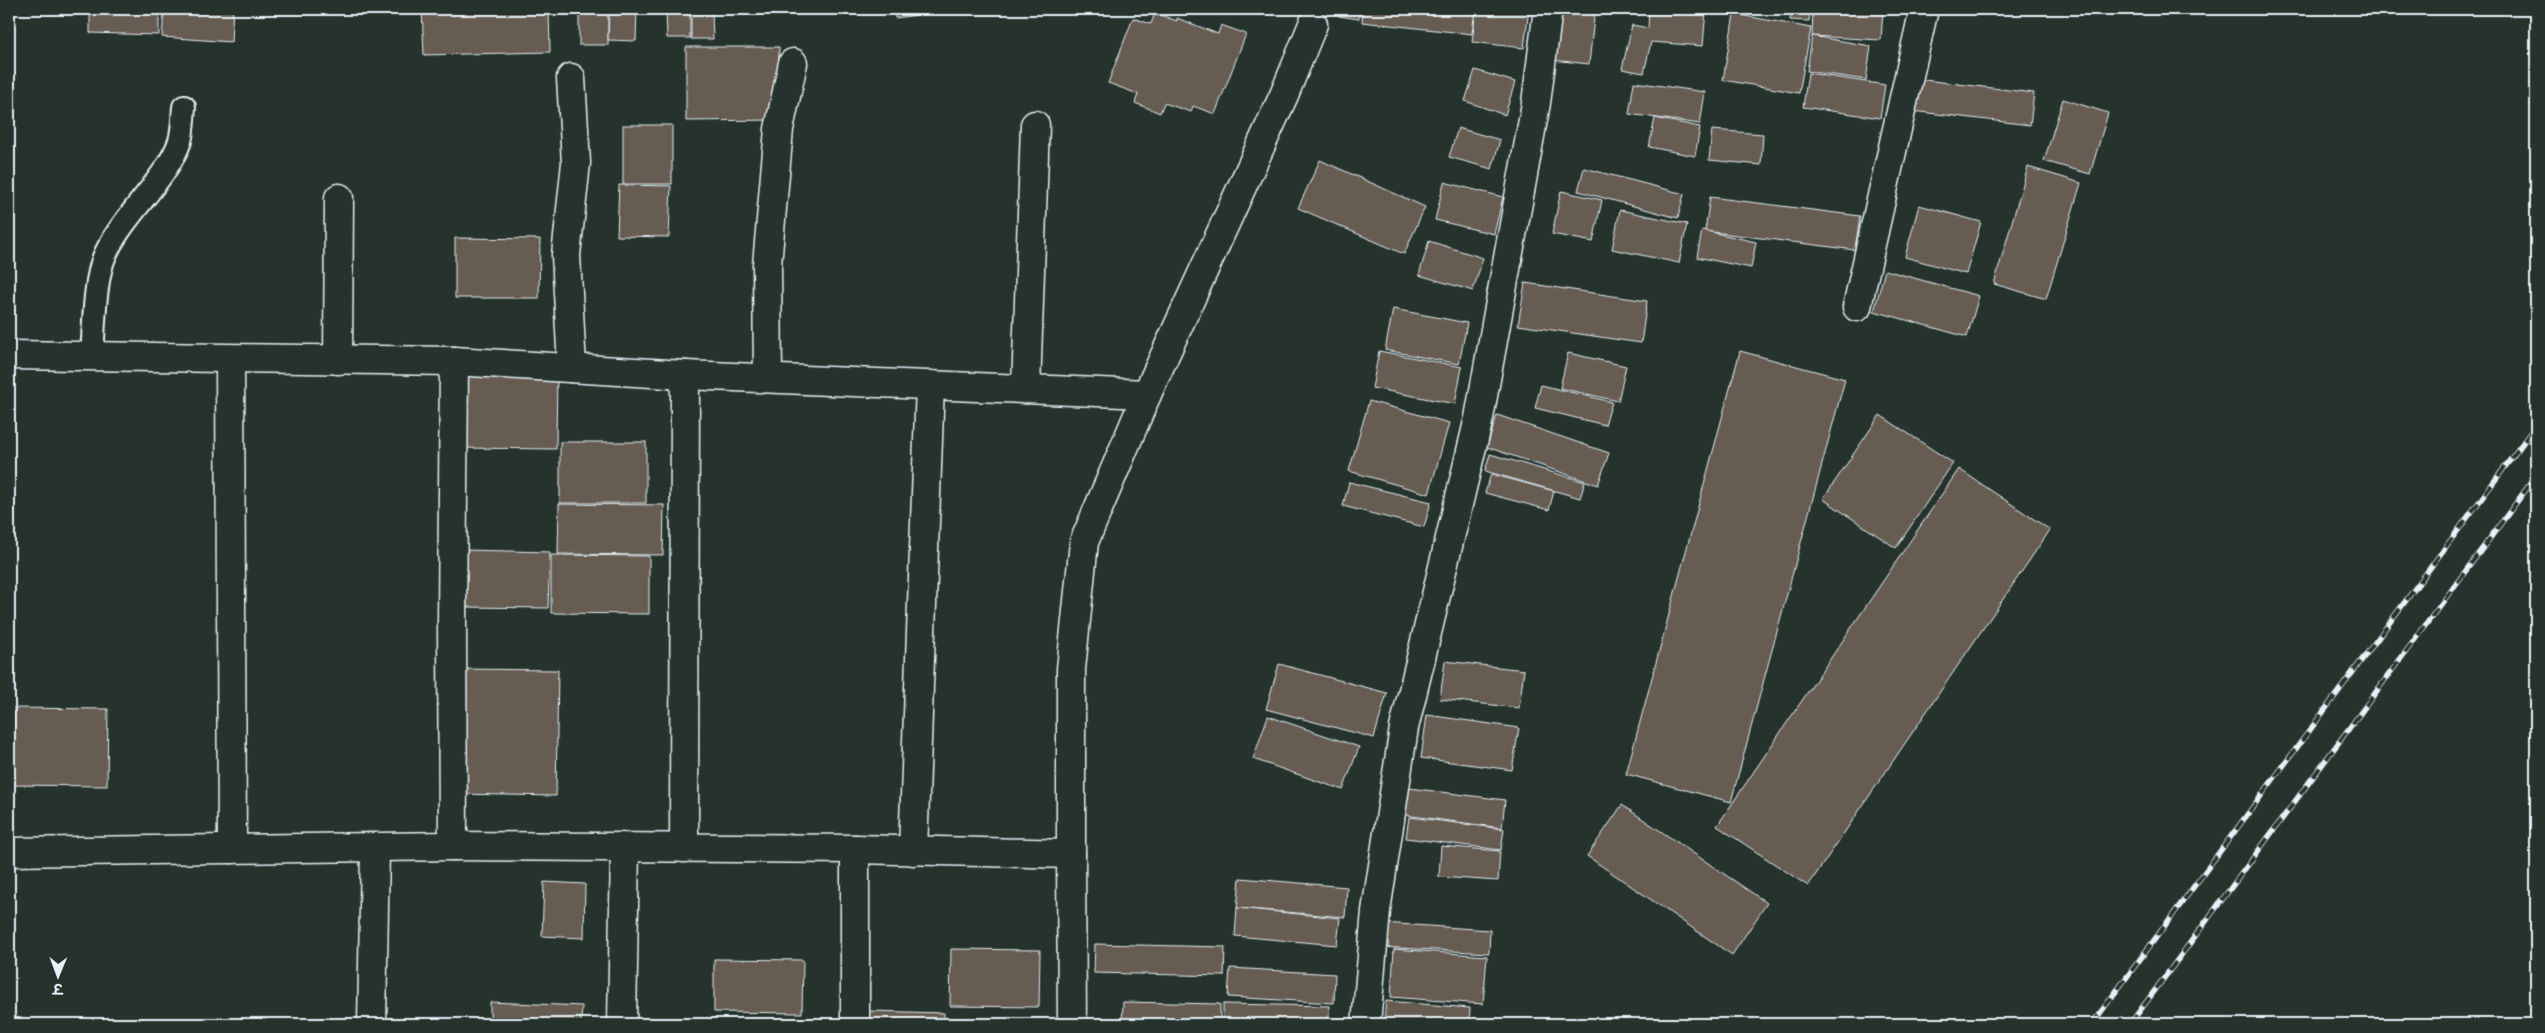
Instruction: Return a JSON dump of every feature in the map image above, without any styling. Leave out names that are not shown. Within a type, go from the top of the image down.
[{"type":"street","points":[[1366,1024],[1376,911],[1404,728],[1480,418],[1536,103],[1548,9]]},
{"type":"street","points":[[1857,307],[1924,9]]},
{"type":"street","points":[[1072,1024],[1071,669],[1084,542],[1147,394],[1284,96],[1313,24]]},
{"type":"street","points":[[768,378],[767,264],[779,129],[793,63]]},
{"type":"street","points":[[571,78],[576,163],[566,255],[572,368]]},
{"type":"street","points":[[1026,389],[1035,125]]},
{"type":"street","points":[[338,360],[339,198]]},
{"type":"street","points":[[9,356],[454,361],[685,375],[1147,394]]},
{"type":"street","points":[[230,359],[232,849]]},
{"type":"street","points":[[454,361],[452,615],[454,846]]},
{"type":"street","points":[[684,848],[685,375]]},
{"type":"street","points":[[913,851],[930,385]]},
{"type":"street","points":[[9,852],[454,846],[855,849],[1071,854]]},
{"type":"street","points":[[372,1024],[375,848]]},
{"type":"street","points":[[622,1024],[625,848]]},
{"type":"street","points":[[855,849],[855,1024]]},
{"type":"lane","points":[[92,357],[98,291],[104,257],[121,225],[168,162],[180,140],[184,107]]},
{"type":"building","points":[[90,9],[159,9],[159,35],[90,33]]},
{"type":"building","points":[[164,9],[233,9],[231,42],[162,37]]},
{"type":"building","points":[[422,9],[549,9],[550,52],[424,55]]},
{"type":"building","points":[[579,9],[608,9],[608,45],[579,45]]},
{"type":"building","points":[[609,9],[637,9],[636,41],[608,40]]},
{"type":"building","points":[[666,9],[690,9],[690,38],[667,38]]},
{"type":"building","points":[[792,9],[852,9],[853,13],[792,14]]},
{"type":"building","points":[[894,9],[961,9],[895,18]]},
{"type":"building","points":[[1302,9],[1336,9],[1336,14]]},
{"type":"building","points":[[1340,9],[1360,9],[1359,19],[1339,16]]},
{"type":"building","points":[[1363,9],[1475,9],[1472,34],[1362,22]]},
{"type":"building","points":[[1476,9],[1529,9],[1524,48],[1472,42]]},
{"type":"building","points":[[1557,9],[1595,9],[1589,64],[1552,60]]},
{"type":"building","points":[[1649,9],[1706,9],[1703,46],[1651,42],[1644,73],[1622,69],[1632,25],[1648,28]]},
{"type":"building","points":[[1792,9],[1810,9],[1809,21],[1790,20]]},
{"type":"building","points":[[1813,9],[1883,9],[1881,40],[1812,36]]},
{"type":"building","points":[[691,12],[712,12],[713,39],[691,39]]},
{"type":"building","points":[[1155,13],[1177,21],[1177,18],[1218,34],[1221,25],[1246,34],[1215,114],[1193,106],[1191,112],[1164,103],[1160,113],[1135,103],[1138,94],[1108,83],[1133,18],[1151,24]]},
{"type":"building","points":[[1734,14],[1811,28],[1799,93],[1723,80]]},
{"type":"building","points":[[1812,36],[1871,46],[1866,80],[1807,71]]},
{"type":"building","points":[[686,47],[779,47],[779,120],[686,121]]},
{"type":"building","points":[[1475,70],[1515,82],[1505,115],[1465,101]]},
{"type":"building","points":[[1808,73],[1885,85],[1880,118],[1803,107]]},
{"type":"building","points":[[1916,79],[2034,93],[2030,125],[1912,111]]},
{"type":"building","points":[[1634,82],[1705,92],[1700,124],[1629,114]]},
{"type":"building","points":[[2063,99],[2108,113],[2090,174],[2044,161]]},
{"type":"building","points":[[1655,118],[1700,127],[1695,156],[1649,147]]},
{"type":"building","points":[[623,125],[672,125],[672,184],[623,184]]},
{"type":"building","points":[[1458,128],[1500,140],[1492,169],[1449,157]]},
{"type":"building","points":[[1712,130],[1763,134],[1761,165],[1709,160]]},
{"type":"building","points":[[1320,160],[1425,207],[1404,254],[1298,208]]},
{"type":"building","points":[[2028,167],[2081,183],[2046,299],[1994,284]]},
{"type":"building","points":[[1584,168],[1684,194],[1678,218],[1578,191]]},
{"type":"building","points":[[1444,182],[1503,197],[1494,234],[1435,220]]},
{"type":"building","points":[[619,185],[671,186],[669,237],[617,236]]},
{"type":"building","points":[[1561,191],[1602,200],[1593,242],[1552,234]]},
{"type":"building","points":[[1710,197],[1860,216],[1855,250],[1705,231]]},
{"type":"building","points":[[1919,205],[1981,222],[1966,274],[1905,257]]},
{"type":"building","points":[[1620,210],[1687,224],[1679,263],[1612,249]]},
{"type":"building","points":[[1702,230],[1756,242],[1751,268],[1697,257]]},
{"type":"building","points":[[455,238],[540,239],[539,298],[455,298]]},
{"type":"building","points":[[1429,241],[1483,258],[1473,291],[1419,275]]},
{"type":"building","points":[[1885,270],[1979,296],[1967,337],[1874,311]]},
{"type":"building","points":[[1525,283],[1647,301],[1641,343],[1518,325]]},
{"type":"building","points":[[1393,309],[1467,323],[1459,364],[1385,350]]},
{"type":"building","points":[[1379,351],[1462,367],[1455,404],[1372,388]]},
{"type":"building","points":[[1740,351],[1845,379],[1731,802],[1626,774]]},
{"type":"building","points":[[1568,353],[1626,366],[1618,401],[1560,388]]},
{"type":"building","points":[[461,368],[557,370],[556,449],[460,448]]},
{"type":"building","points":[[1541,385],[1612,402],[1605,425],[1535,408]]},
{"type":"building","points":[[1369,401],[1449,423],[1429,494],[1349,471]]},
{"type":"building","points":[[1497,415],[1609,453],[1598,485],[1487,447]]},
{"type":"building","points":[[1880,415],[1953,463],[1896,548],[1823,499]]},
{"type":"building","points":[[560,442],[646,442],[646,503],[560,503]]},
{"type":"building","points":[[1490,454],[1585,482],[1580,498],[1485,471]]},
{"type":"building","points":[[1959,469],[2050,530],[1808,886],[1717,826]]},
{"type":"building","points":[[1491,474],[1554,491],[1549,510],[1485,493]]},
{"type":"building","points":[[1349,482],[1431,502],[1424,527],[1343,506]]},
{"type":"building","points":[[559,504],[664,505],[663,555],[558,554]]},
{"type":"building","points":[[464,550],[550,552],[548,608],[463,607]]},
{"type":"building","points":[[551,555],[649,556],[649,614],[551,613]]},
{"type":"building","points":[[1445,661],[1524,670],[1519,708],[1440,699]]},
{"type":"building","points":[[1279,664],[1387,693],[1374,738],[1266,709]]},
{"type":"building","points":[[458,669],[558,670],[556,796],[457,794]]},
{"type":"building","points":[[9,708],[108,709],[107,786],[9,785]]},
{"type":"building","points":[[1427,715],[1519,728],[1512,770],[1421,758]]},
{"type":"building","points":[[1268,716],[1359,747],[1343,790],[1253,759]]},
{"type":"building","points":[[1409,788],[1505,800],[1502,828],[1405,815]]},
{"type":"building","points":[[1622,805],[1767,903],[1732,955],[1587,856]]},
{"type":"building","points":[[1409,817],[1504,829],[1501,850],[1406,838]]},
{"type":"building","points":[[1441,846],[1500,851],[1498,881],[1439,877]]},
{"type":"building","points":[[1240,878],[1347,887],[1345,917],[1237,908]]},
{"type":"building","points":[[544,882],[585,884],[584,938],[542,936]]},
{"type":"building","points":[[1237,908],[1340,918],[1337,945],[1235,936]]},
{"type":"building","points":[[1382,923],[1490,930],[1489,953],[1380,947]]},
{"type":"building","points":[[1095,944],[1225,947],[1224,976],[1094,973]]},
{"type":"building","points":[[951,949],[1040,950],[1039,1007],[950,1006]]},
{"type":"building","points":[[1394,949],[1487,956],[1483,1004],[1391,997]]},
{"type":"building","points":[[714,959],[803,960],[802,1013],[714,1012]]},
{"type":"building","points":[[1230,968],[1335,974],[1334,1003],[1228,997]]},
{"type":"building","points":[[1386,1001],[1470,1008],[1469,1024],[1384,1022]]},
{"type":"building","points":[[490,1002],[582,1006],[581,1024],[490,1024]]},
{"type":"building","points":[[1123,1002],[1220,1004],[1220,1024],[1122,1024]]},
{"type":"building","points":[[1223,1004],[1329,1006],[1329,1024],[1223,1024]]},
{"type":"building","points":[[868,1011],[944,1013],[944,1024],[868,1024]]},
{"type":"railway","points":[[2092,1024],[2536,425]]},
{"type":"railway","points":[[2130,1024],[2536,476]]}]
